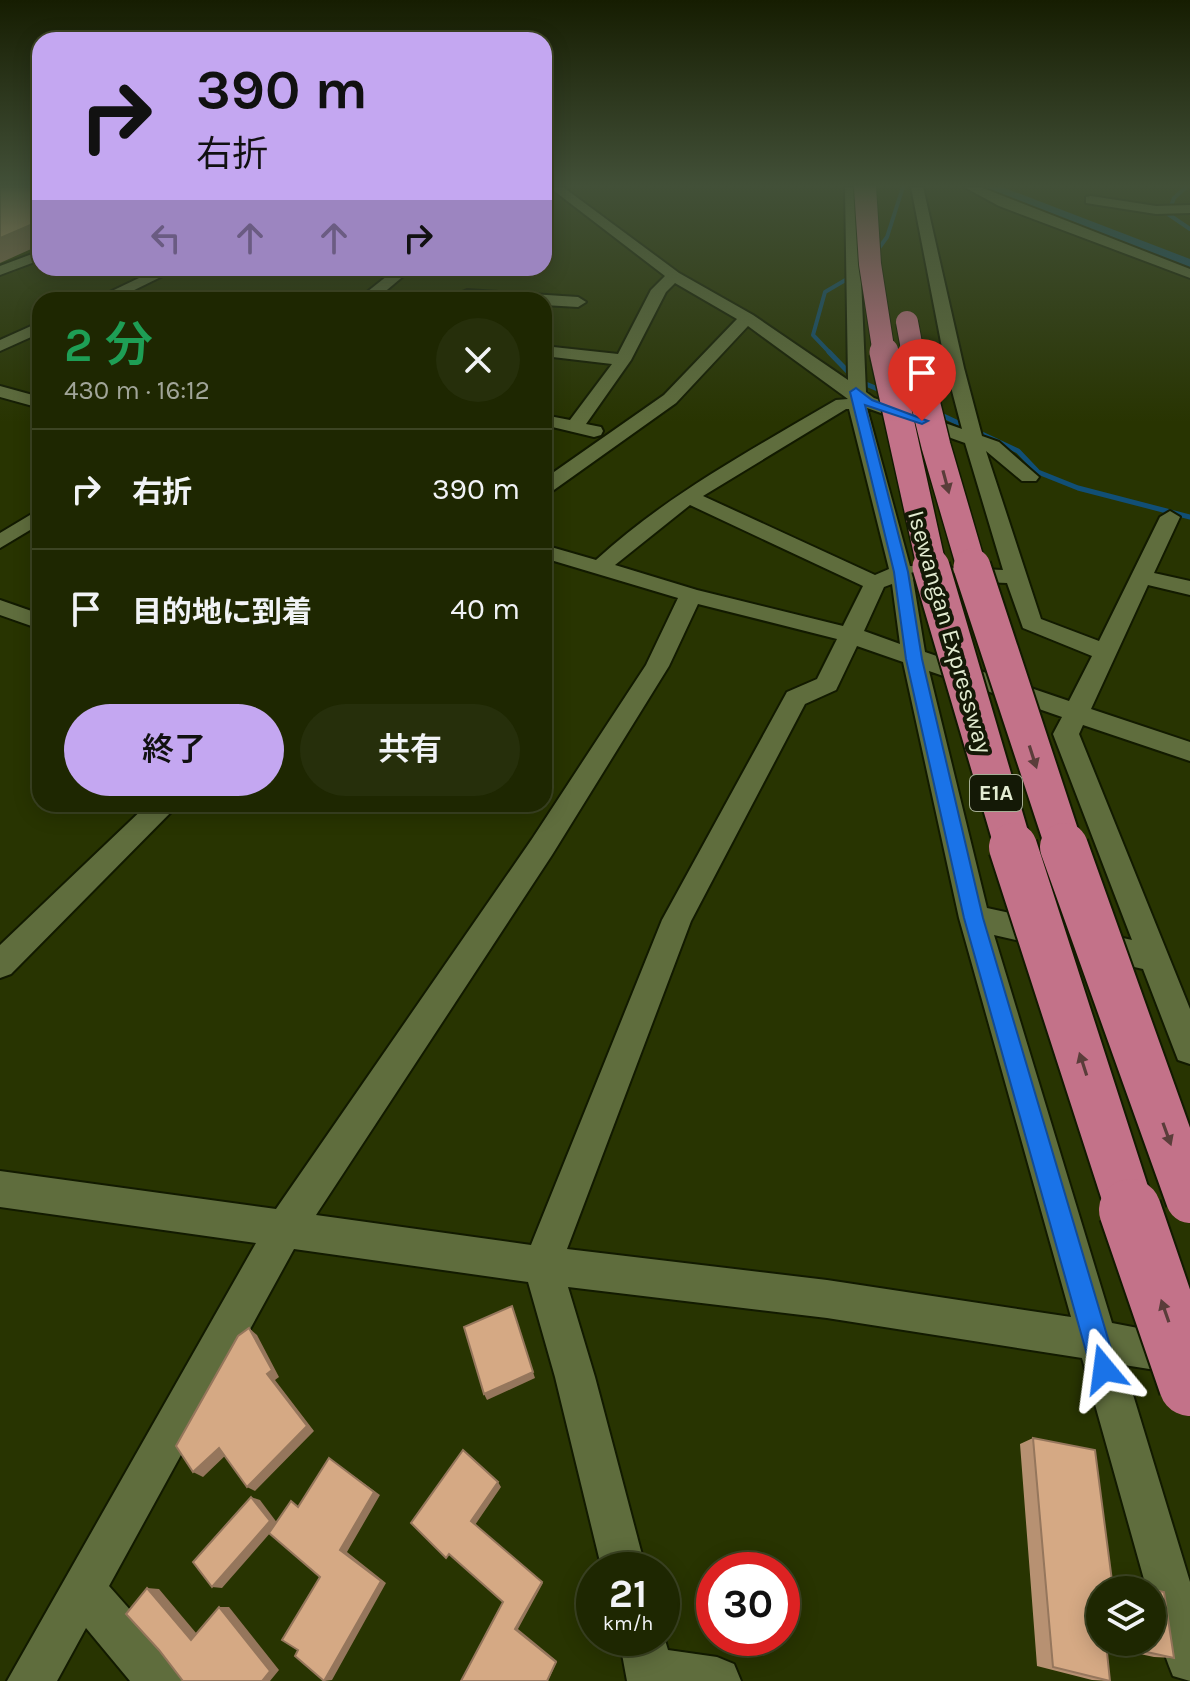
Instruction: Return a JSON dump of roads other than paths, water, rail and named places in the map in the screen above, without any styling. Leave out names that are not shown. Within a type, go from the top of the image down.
[{"type":"highway","name":"Isewangan Expressway","points":[[870,265],[911,493],[949,634],[1054,978],[1190,1385]]},
{"type":"highway","name":"Isewangan Expressway","points":[[897,265],[915,366],[949,494],[1036,766],[1190,1199]]},
{"type":"street","points":[[659,265],[747,318],[856,398],[992,446],[1029,477],[983,474]]},
{"type":"street","points":[[853,265],[856,398],[901,572],[914,659],[974,918],[1190,1659]]},
{"type":"street","points":[[933,265],[955,368],[983,474],[1031,623],[1105,652]]},
{"type":"street","points":[[1168,265],[1190,274]]},
{"type":"street","points":[[119,292],[154,276]]},
{"type":"street","points":[[375,292],[396,276]]},
{"type":"street","points":[[575,426],[623,360],[659,290],[674,276]]},
{"type":"street","points":[[552,300],[578,302]]},
{"type":"street","points":[[552,482],[670,399],[747,318]]},
{"type":"street","points":[[0,346],[32,331]]},
{"type":"street","points":[[552,352],[623,360]]},
{"type":"street","points":[[0,391],[32,401]]},
{"type":"street","points":[[600,568],[634,534],[689,497],[856,398]]},
{"type":"street","points":[[552,422],[617,437]]},
{"type":"street","points":[[689,497],[875,583]]},
{"type":"street","points":[[1170,517],[1066,734],[1190,1049]]},
{"type":"street","points":[[1,540],[32,520]]},
{"type":"street","points":[[552,553],[691,595],[850,635],[1190,752]]},
{"type":"street","points":[[619,1552],[575,1377],[542,1265],[677,920],[796,698],[827,684],[875,583],[901,572],[1015,577]]},
{"type":"street","points":[[1141,577],[1190,588]]},
{"type":"street","points":[[31,1681],[286,1227],[542,847],[657,666],[691,595]]},
{"type":"street","points":[[0,607],[32,619]]},
{"type":"street","points":[[0,965],[157,812]]},
{"type":"street","points":[[974,918],[1154,958]]},
{"type":"street","points":[[0,1189],[542,1265],[827,1299],[1190,1356]]},
{"type":"street","points":[[83,1590],[161,1681]]},
{"type":"street","points":[[648,1663],[717,1681]]},
{"type":"waterway","points":[[1186,265],[1190,267]]},
{"type":"waterway","points":[[831,354],[813,335],[825,292],[854,275]]},
{"type":"waterway","points":[[829,352],[856,380],[885,392]]},
{"type":"waterway","points":[[937,413],[1018,451],[1038,472],[1078,488],[1190,517]]}]
